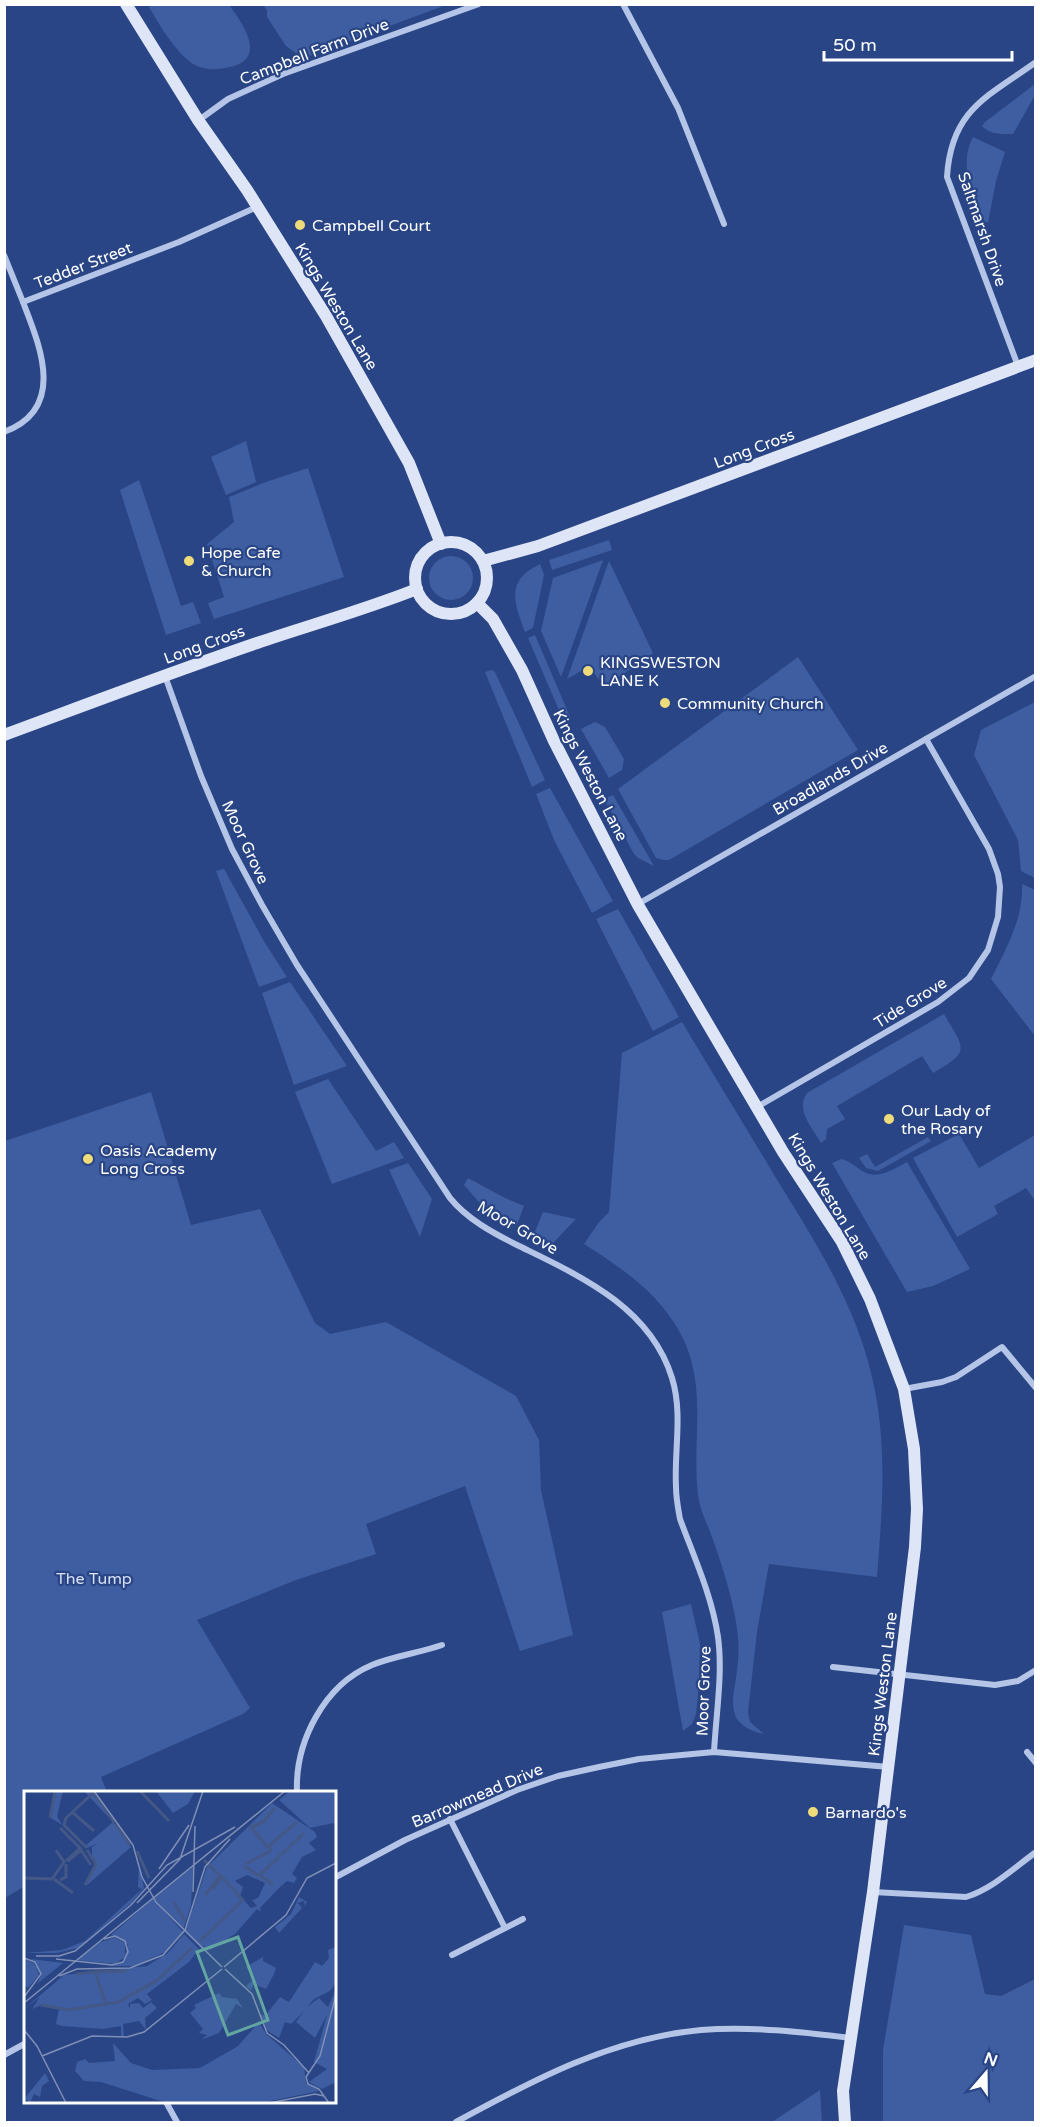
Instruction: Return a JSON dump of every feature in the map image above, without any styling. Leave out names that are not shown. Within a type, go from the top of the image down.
[{"type":"street","name":"Kings Weston Lane","points":[[126,4],[198,120],[258,207],[326,316],[409,464],[441,544]]},
{"type":"street","name":"Campbell Farm Drive","points":[[198,120],[228,99],[283,74],[479,4]]},
{"type":"street","points":[[623,4],[678,108],[724,224]]},
{"type":"street","name":"Saltmarsh Drive","points":[[1018,366],[947,177],[948,156],[961,122],[977,104],[1035,62]]},
{"type":"street","name":"Tedder Street","points":[[4,432],[30,416],[37,405],[44,382],[40,349],[23,302],[179,242],[258,207]]},
{"type":"street","points":[[4,255],[23,302]]},
{"type":"street","name":"Long Cross","points":[[483,561],[559,539],[1035,360]]},
{"type":"street","points":[[453,542],[465,545],[475,551],[483,561],[487,571],[484,594],[469,610],[448,615],[438,612],[429,607],[417,589],[415,578],[422,556],[431,548],[441,544],[453,542]]},
{"type":"street","name":"Long Cross","points":[[4,735],[257,643],[346,616],[417,589]]},
{"type":"street","name":"Kings Weston Lane","points":[[477,603],[493,619],[522,670],[554,741],[638,904],[783,1152],[842,1242],[870,1299],[904,1389],[914,1449],[917,1509],[915,1547],[873,1892],[843,2091],[845,2122]]},
{"type":"street","name":"Moor Grove","points":[[164,676],[205,787],[232,849],[262,905],[297,964],[450,1198],[477,1222],[497,1235],[595,1286],[617,1300],[652,1337],[664,1356],[676,1396],[676,1486],[679,1511],[713,1611],[718,1638],[719,1677],[714,1752]]},
{"type":"street","name":"Broadlands Drive","points":[[638,904],[1035,676]]},
{"type":"street","name":"Tide Grove","points":[[757,1107],[938,1002],[969,978],[988,950],[998,917],[1000,894],[998,874],[989,849],[926,739]]},
{"type":"street","points":[[904,1389],[956,1377],[1002,1347],[1035,1388]]},
{"type":"street","points":[[297,1791],[298,1771],[309,1731],[325,1703],[334,1693],[354,1675],[370,1666],[442,1645]]},
{"type":"street","points":[[833,1667],[995,1685],[1018,1681],[1035,1670]]},
{"type":"street","name":"Barrowmead Drive","points":[[336,1877],[405,1840],[517,1790],[558,1776],[639,1759],[714,1752],[889,1767]]},
{"type":"street","points":[[1027,1752],[1035,1763]]},
{"type":"street","points":[[450,1819],[505,1928]]},
{"type":"street","points":[[873,1892],[966,1897],[991,1886],[1035,1852]]},
{"type":"street","points":[[452,1955],[523,1919]]},
{"type":"street","points":[[456,2122],[530,2082],[572,2063],[609,2049],[658,2038],[701,2030],[792,2031],[851,2038]]},
{"type":"street","points":[[4,2055],[24,2044]]},
{"type":"street","points":[[167,2103],[177,2122]]},
{"type":"green space","points":[[148,5],[229,5],[241,23],[249,42],[250,51],[246,59],[238,64],[217,69],[193,64],[174,45]]},
{"type":"green space","points":[[263,5],[446,5],[307,57],[286,46],[267,17],[267,10]]},
{"type":"green space","points":[[1035,84],[1035,95],[1013,134],[992,132],[982,126],[985,122]]},
{"type":"green space","points":[[973,137],[1005,152],[996,181],[988,223],[984,221],[967,169],[967,158]]},
{"type":"green space","points":[[246,441],[256,482],[226,495],[211,457]]},
{"type":"green space","points":[[308,468],[344,577],[214,619],[208,603],[224,597],[207,544],[234,522],[229,497]]},
{"type":"green space","points":[[139,480],[181,606],[193,602],[201,623],[166,635],[120,490]]},
{"type":"green space","points":[[609,540],[612,550],[552,570],[549,560]]},
{"type":"green space","points":[[451,556],[467,562],[473,578],[467,594],[451,600],[435,594],[429,578],[435,562]]},
{"type":"green space","points":[[603,560],[561,677],[541,631],[553,578]]},
{"type":"green space","points":[[609,561],[653,653],[605,687],[590,666],[567,679]]},
{"type":"green space","points":[[540,564],[544,575],[533,628],[525,632],[515,593],[521,578]]},
{"type":"green space","points":[[535,635],[571,719],[564,722],[528,638]]},
{"type":"green space","points":[[798,657],[858,750],[669,860],[656,858],[618,789]]},
{"type":"green space","points":[[492,670],[495,672],[545,780],[532,787],[485,672]]},
{"type":"green space","points":[[1035,702],[1035,878],[1021,871],[1018,840],[974,755],[981,730]]},
{"type":"green space","points":[[595,722],[605,727],[624,759],[622,770],[609,778],[581,729]]},
{"type":"green space","points":[[550,788],[613,901],[592,913],[554,840],[536,794]]},
{"type":"green space","points":[[613,795],[654,866],[634,854],[604,799]]},
{"type":"green space","points":[[224,869],[265,943],[287,977],[259,987],[216,871]]},
{"type":"green space","points":[[1022,884],[1035,890],[1035,1036],[991,979],[1017,921]]},
{"type":"green space","points":[[618,909],[679,1017],[653,1031],[596,919]]},
{"type":"green space","points":[[290,982],[347,1066],[294,1085],[262,993]]},
{"type":"green space","points":[[944,1014],[960,1043],[961,1049],[954,1060],[933,1073],[922,1056],[837,1106],[845,1119],[827,1129],[826,1139],[821,1143],[809,1125],[804,1112],[804,1099],[807,1093]]},
{"type":"green space","points":[[682,1022],[836,1280],[868,1362],[879,1414],[882,1484],[877,1577],[769,1564],[757,1632],[748,1712],[750,1722],[764,1734],[743,1725],[735,1715],[733,1698],[738,1634],[727,1582],[699,1499],[697,1401],[692,1364],[686,1345],[678,1328],[656,1299],[629,1275],[584,1244],[609,1212],[622,1053]]},
{"type":"green space","points":[[328,1079],[376,1151],[394,1142],[404,1158],[332,1184],[295,1092]]},
{"type":"green space","name":"The Tump","points":[[151,1092],[191,1225],[260,1209],[315,1323],[330,1334],[386,1322],[516,1396],[539,1440],[541,1490],[573,1635],[520,1651],[465,1486],[366,1524],[376,1554],[296,1580],[197,1620],[250,1708],[243,1714],[101,1777],[107,1791],[24,1791],[24,1887],[5,1898],[5,1141]]},
{"type":"green space","points":[[959,1134],[979,1168],[1035,1135],[1036,1202],[1026,1188],[994,1206],[998,1214],[957,1237],[913,1158]]},
{"type":"green space","points":[[928,1137],[931,1141],[878,1171],[866,1168],[859,1158],[867,1154],[875,1167]]},
{"type":"green space","points":[[841,1159],[864,1172],[876,1175],[889,1172],[907,1162],[970,1269],[933,1286],[907,1292],[832,1163]]},
{"type":"green space","points":[[408,1163],[432,1199],[420,1237],[389,1170]]},
{"type":"green space","points":[[468,1178],[524,1206],[517,1225],[479,1202],[464,1185]]},
{"type":"green space","points":[[543,1212],[576,1219],[553,1243],[534,1234]]},
{"type":"green space","points":[[691,1604],[700,1644],[699,1685],[696,1714],[692,1724],[683,1731],[662,1612]]},
{"type":"green space","points":[[904,1925],[971,1935],[985,1994],[1001,1996],[1035,1979],[1035,2122],[883,2122],[883,2050]]},
{"type":"green space","points":[[820,2090],[822,2122],[772,2122]]},
{"type":"place","name":"Campbell Court","points":[[300,225]]},
{"type":"place","name":"Hope Cafe & Church","points":[[189,561]]},
{"type":"place","name":"KINGSWESTON LANE K","points":[[588,671]]},
{"type":"place","name":"Community Church","points":[[665,703]]},
{"type":"place","name":"Our Lady of the Rosary","points":[[889,1119]]},
{"type":"place","name":"Oasis Academy Long Cross","points":[[88,1159]]},
{"type":"place","name":"Barnardo's","points":[[813,1812]]}]
